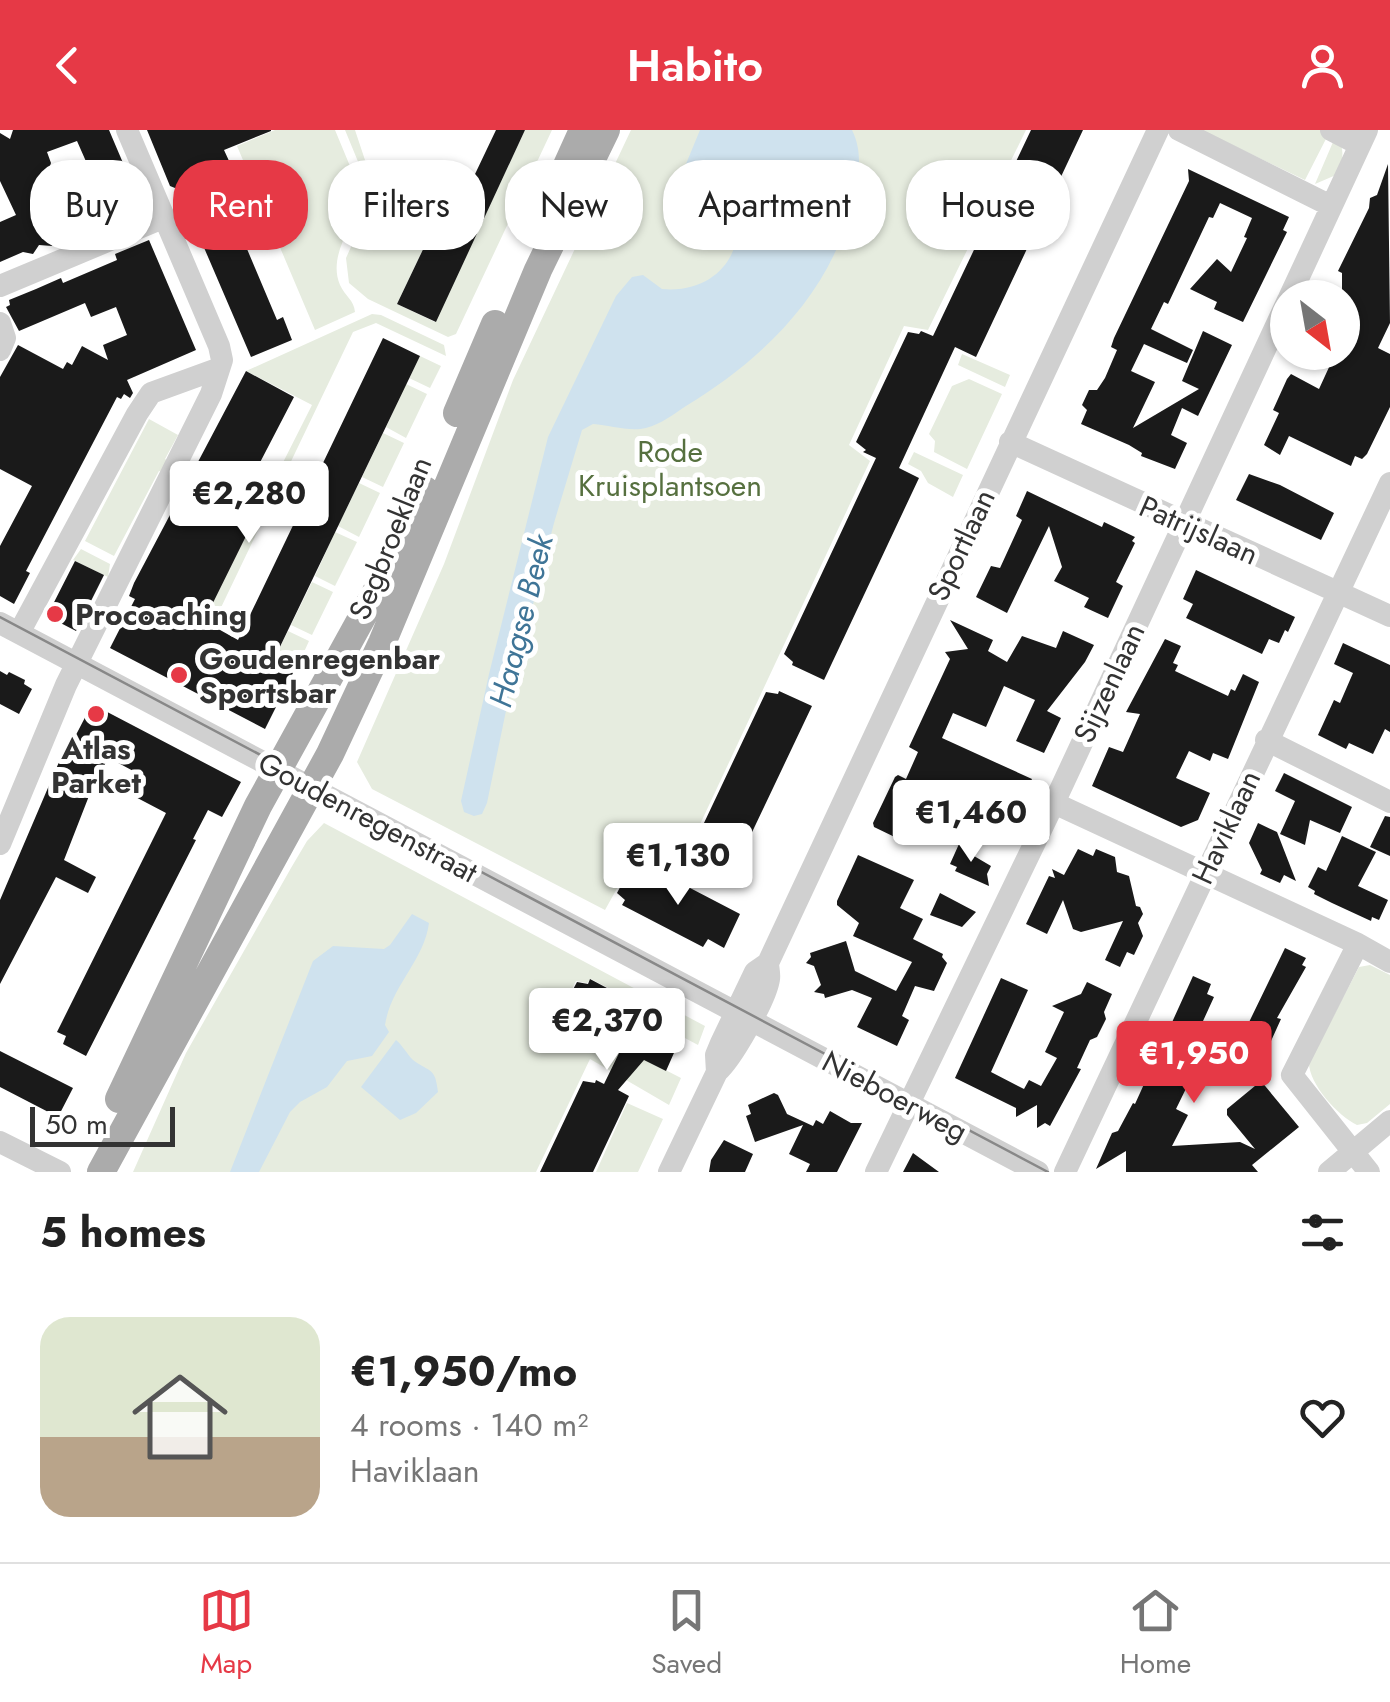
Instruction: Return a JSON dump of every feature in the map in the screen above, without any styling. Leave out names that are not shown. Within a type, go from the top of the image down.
[{"type":"main road","name":"Segbroeklaan","points":[[83,1172],[278,769],[392,561],[582,130]]},
{"type":"main road","name":"Segbroeklaan","points":[[101,1172],[312,786],[382,642],[538,270],[606,130]]},
{"type":"street","points":[[0,844],[77,664],[211,394],[222,360],[128,130]]},
{"type":"street","name":"Sportlaan","points":[[669,1172],[717,1072],[716,1055],[744,1014],[755,972],[768,962],[1158,130]]},
{"type":"street","points":[[1179,130],[1332,206]]},
{"type":"street","points":[[1331,130],[1364,138]]},
{"type":"street","name":"Sijzenlaan","points":[[1297,280],[1364,138]]},
{"type":"street","points":[[0,286],[165,217]]},
{"type":"street","points":[[0,323],[5,338],[0,350]]},
{"type":"street","name":"Sijzenlaan","points":[[876,1172],[1054,803],[1270,338]]},
{"type":"street","points":[[10,628],[151,393],[217,369]]},
{"type":"street","name":"Patrijslaan","points":[[1010,442],[1390,616]]},
{"type":"street","name":"Haviklaan","points":[[1064,1172],[1390,483]]},
{"type":"street","name":"Goudenregenstraat","points":[[10,628],[744,1014]]},
{"type":"street","points":[[1266,740],[1390,802]]},
{"type":"street","points":[[1054,803],[1390,962]]},
{"type":"street","points":[[1358,944],[1292,1075],[1368,1172]]},
{"type":"street","name":"Nieboerweg","points":[[744,1014],[1038,1172]]},
{"type":"street","points":[[1329,1172],[1390,1121]]},
{"type":"street","points":[[0,1142],[60,1172]]},
{"type":"green space","points":[[275,130],[335,130],[347,160],[328,160],[328,250],[340,250],[337,274],[355,312],[315,330],[281,250],[308,250],[308,160],[243,160],[237,146]]},
{"type":"green space","points":[[345,130],[355,130],[365,160],[357,160]]},
{"type":"green space","points":[[525,130],[552,130],[538,160],[511,160]]},
{"type":"green space","name":"Rode Kruisplantsoen","points":[[631,130],[1026,130],[1011,160],[906,160],[906,250],[967,250],[928,330],[904,326],[849,445],[870,461],[688,850],[673,877],[634,858],[605,910],[372,789],[357,762],[444,564],[513,380],[574,250],[643,250],[643,160],[617,160]]},
{"type":"green space","points":[[1201,130],[1322,130],[1329,133],[1305,180]]},
{"type":"green space","points":[[1336,135],[1342,160],[1336,175],[1315,184]]},
{"type":"green space","points":[[505,173],[505,230],[456,334],[448,337],[368,299],[349,283],[346,258],[350,250],[423,250],[397,304],[435,322],[469,250],[485,250],[485,215]]},
{"type":"green space","points":[[372,314],[444,345],[446,356],[376,323],[353,332],[215,620],[241,633],[204,619],[312,405],[246,371]]},
{"type":"green space","points":[[962,354],[1010,375],[1005,387],[958,365]]},
{"type":"green space","points":[[420,356],[441,366],[430,388],[409,378]]},
{"type":"green space","points":[[969,379],[1002,394],[967,469],[934,452],[935,441],[929,434],[952,386]]},
{"type":"green space","points":[[406,384],[427,394],[406,438],[386,427]]},
{"type":"green space","points":[[149,419],[178,435],[165,459],[172,464],[167,474],[159,471],[114,556],[85,541]]},
{"type":"green space","points":[[383,433],[404,443],[383,487],[362,477]]},
{"type":"green space","points":[[914,452],[963,475],[953,497],[928,483],[921,471],[908,464]]},
{"type":"green space","points":[[359,483],[380,493],[359,537],[338,526]]},
{"type":"green space","points":[[335,532],[357,542],[335,586],[315,576]]},
{"type":"green space","points":[[81,549],[110,564],[108,577],[73,560]]},
{"type":"green space","points":[[312,582],[333,592],[312,635],[291,625]]},
{"type":"green space","points":[[288,631],[309,641],[299,663],[277,653]]},
{"type":"green space","points":[[324,823],[705,1026],[698,1045],[668,1029],[672,1021],[591,979],[587,983],[576,981],[567,999],[575,1006],[568,1020],[681,1078],[669,1105],[590,1059],[536,1172],[133,1172],[186,1053],[307,841]]},
{"type":"green space","points":[[1370,965],[1390,975],[1390,1104],[1367,1123],[1357,1125],[1326,1098],[1309,1063],[1359,967]]},
{"type":"green space","points":[[627,1103],[663,1119],[638,1172],[596,1172]]},
{"type":"water","points":[[700,130],[852,130],[859,155],[859,160],[688,160]]},
{"type":"water","name":"Haagse Beek","points":[[732,250],[835,250],[813,292],[792,318],[769,343],[715,387],[646,428],[593,424],[582,430],[508,701],[487,803],[482,814],[464,812],[461,801],[489,674],[548,437],[616,296],[632,277],[643,275],[662,289],[691,287],[714,276]]},
{"type":"water","points":[[412,914],[429,923],[421,949],[388,1011],[385,1025],[389,1032],[372,1056],[347,1061],[327,1087],[290,1112],[259,1172],[230,1172],[313,961],[333,946],[384,949]]},
{"type":"water","points":[[396,1040],[413,1060],[431,1071],[438,1092],[416,1113],[400,1120],[361,1087]]},
{"type":"building","points":[[13,130],[109,130],[122,160],[85,160],[77,141],[47,152],[50,160],[30,160],[30,250],[36,250],[0,262],[0,222],[16,215],[0,181],[0,133],[10,139]]},
{"type":"building","points":[[147,130],[271,130],[224,150],[229,160],[173,160],[173,187]]},
{"type":"building","points":[[496,130],[525,130],[511,160],[505,160],[505,173],[485,216],[485,160],[482,160]]},
{"type":"building","points":[[1031,130],[1083,130],[1069,160],[1017,160]]},
{"type":"building","points":[[1388,164],[1390,323],[1378,348],[1390,354],[1390,407],[1367,454],[1362,459],[1355,456],[1351,466],[1289,436],[1280,455],[1264,445],[1279,413],[1273,410],[1291,374],[1319,389],[1328,370],[1360,370],[1360,280],[1342,280],[1338,271],[1369,208],[1370,198],[1377,195]]},
{"type":"building","points":[[1188,169],[1289,217],[1283,230],[1287,232],[1243,322],[1214,309],[1217,302],[1190,289],[1217,259],[1231,272],[1247,238],[1244,237],[1252,218],[1220,203],[1151,329],[1193,350],[1187,363],[1144,344],[1131,371],[1155,382],[1133,428],[1199,389],[1182,381],[1203,331],[1232,345],[1198,416],[1182,408],[1171,435],[1187,443],[1175,469],[1081,424],[1087,410],[1082,405],[1089,390],[1097,390],[1105,378],[1117,350],[1111,347],[1114,338],[1189,181]]},
{"type":"building","points":[[153,249],[196,350],[127,380],[133,393],[130,398],[124,394],[121,399],[117,397],[26,571],[30,573],[14,604],[0,596],[0,546],[32,486],[0,469],[0,377],[18,345],[63,369],[67,362],[72,365],[82,346],[108,360],[103,345],[127,335],[116,307],[91,317],[85,303],[19,331],[6,307],[9,300],[117,260],[115,254]]},
{"type":"building","points":[[205,250],[247,250],[277,320],[283,317],[292,340],[251,357]]},
{"type":"building","points":[[423,250],[469,250],[436,322],[397,304]]},
{"type":"building","points":[[974,250],[1026,250],[976,357],[955,347],[899,468],[919,478],[824,680],[792,665],[784,654],[876,458],[863,452],[866,450],[856,442],[908,332],[921,331],[933,336]]},
{"type":"building","points":[[383,338],[420,356],[277,653],[276,657],[296,667],[265,729],[110,648],[135,599],[129,596],[134,583],[246,371],[294,397],[229,522],[248,532],[204,621],[238,640]]},
{"type":"building","points":[[1249,474],[1334,513],[1321,540],[1236,500]]},
{"type":"building","points":[[1027,491],[1102,527],[1104,522],[1135,537],[1116,582],[1123,586],[1108,618],[1084,607],[1089,598],[1054,581],[1062,567],[1049,526],[1007,613],[976,597],[991,566],[1000,568],[1022,520],[1016,516]]},
{"type":"building","points":[[75,561],[104,575],[76,631],[47,616]]},
{"type":"building","points":[[1196,570],[1295,617],[1288,632],[1285,630],[1279,643],[1269,639],[1262,654],[1186,618],[1193,604],[1183,599]]},
{"type":"building","points":[[950,620],[993,640],[988,651],[1007,662],[1022,636],[1056,648],[1063,631],[1094,645],[1047,711],[1061,718],[1044,753],[1016,741],[1035,700],[1004,686],[986,727],[953,713],[942,738],[1032,779],[1023,797],[1030,800],[1019,806],[1015,815],[996,809],[994,814],[972,805],[956,837],[915,817],[903,841],[873,823],[895,777],[906,779],[918,752],[909,747],[950,659],[945,652],[968,649]]},
{"type":"building","points":[[1165,639],[1181,646],[1173,663],[1178,665],[1175,671],[1228,696],[1243,674],[1259,682],[1228,759],[1213,753],[1210,761],[1189,751],[1176,778],[1210,793],[1198,820],[1181,827],[1092,786],[1109,747],[1123,752],[1140,714],[1126,712]]},
{"type":"building","points":[[1343,643],[1390,665],[1390,732],[1385,729],[1373,754],[1349,743],[1346,749],[1318,735],[1334,700],[1340,703],[1353,673],[1334,664]]},
{"type":"building","points":[[0,671],[25,680],[24,684],[32,689],[19,714],[0,704]]},
{"type":"building","points":[[779,691],[812,706],[735,868],[703,853],[695,842],[766,692]]},
{"type":"building","points":[[92,704],[241,782],[222,817],[208,810],[86,1056],[63,1044],[66,1036],[57,1032],[166,813],[126,792],[137,773],[109,758],[96,778],[64,860],[96,877],[88,893],[56,877],[0,984],[0,900],[62,755],[65,756]]},
{"type":"building","points":[[1284,773],[1352,807],[1340,833],[1310,820],[1305,845],[1280,834],[1295,801],[1275,791]]},
{"type":"building","points":[[1385,816],[1390,817],[1390,856],[1370,847]]},
{"type":"building","points":[[1258,823],[1277,832],[1296,881],[1284,875],[1280,883],[1260,874],[1262,870],[1249,843]]},
{"type":"building","points":[[1342,836],[1376,852],[1358,886],[1388,900],[1379,920],[1372,917],[1371,921],[1332,903],[1308,887],[1318,867],[1326,871]]},
{"type":"building","points":[[959,844],[976,852],[974,856],[991,866],[987,874],[989,886],[955,871],[957,867],[950,864]]},
{"type":"building","points":[[1078,849],[1093,856],[1096,849],[1115,857],[1117,872],[1129,876],[1136,906],[1143,914],[1138,923],[1143,936],[1134,955],[1127,952],[1120,967],[1105,960],[1123,921],[1081,932],[1073,929],[1063,900],[1047,934],[1026,924],[1049,876],[1055,878],[1052,869],[1064,875]]},
{"type":"building","points":[[858,855],[914,880],[900,908],[923,919],[913,939],[943,954],[947,963],[934,991],[915,986],[902,1016],[909,1020],[897,1046],[857,1027],[872,998],[852,990],[825,998],[824,994],[814,992],[821,985],[814,966],[806,963],[810,953],[846,941],[855,971],[896,991],[912,962],[853,936],[859,923],[837,905]]},
{"type":"building","points":[[644,864],[740,914],[724,948],[708,939],[703,947],[622,905],[625,900],[617,893],[626,876],[637,878]]},
{"type":"building","points":[[940,893],[976,912],[962,927],[930,915]]},
{"type":"building","points":[[1285,948],[1306,958],[1302,965],[1306,967],[1277,1018],[1281,1019],[1271,1041],[1267,1039],[1258,1059],[1236,1049]]},
{"type":"building","points":[[1193,976],[1211,984],[1207,994],[1214,997],[1198,1032],[1233,1049],[1230,1065],[1196,1058],[1199,1062],[1176,1109],[1188,1115],[1172,1146],[1240,1142],[1255,1149],[1227,1115],[1227,1109],[1261,1081],[1299,1127],[1252,1165],[1258,1172],[1126,1172],[1126,1151],[1096,1169],[1112,1133],[1118,1131],[1135,1104]]},
{"type":"building","points":[[1001,978],[1028,990],[991,1072],[1024,1089],[1029,1080],[1041,1086],[1057,1058],[1045,1052],[1064,1012],[1052,1006],[1081,994],[1087,982],[1112,994],[1104,1012],[1106,1019],[1097,1037],[1090,1040],[1077,1068],[1081,1069],[1050,1126],[1045,1123],[1037,1128],[1037,1105],[1016,1117],[1016,1108],[955,1078]]},
{"type":"building","points":[[590,979],[671,1022],[667,1030],[681,1037],[666,1071],[644,1060],[618,1090],[629,1096],[593,1172],[540,1172],[583,1081],[604,1084],[622,1047],[569,1019],[576,1006],[568,999],[577,982],[588,984]]},
{"type":"building","points":[[0,1051],[73,1088],[58,1117],[0,1087]]},
{"type":"building","points":[[774,1093],[787,1114],[813,1126],[816,1120],[823,1124],[830,1111],[851,1123],[862,1123],[837,1172],[806,1172],[810,1164],[789,1154],[803,1125],[755,1142],[746,1116],[751,1114],[748,1105]]},
{"type":"building","points":[[724,1140],[753,1154],[745,1172],[709,1172],[711,1160]]},
{"type":"building","points":[[913,1153],[939,1172],[903,1172]]},
{"type":"tram line","points":[[0,617],[1048,1172]]},
{"type":"place","name":"Procoaching","points":[[55,614]]},
{"type":"place","name":"Goudenregenbar Sportsbar","points":[[179,675]]},
{"type":"place","name":"Atlas Parket","points":[[96,714]]}]
